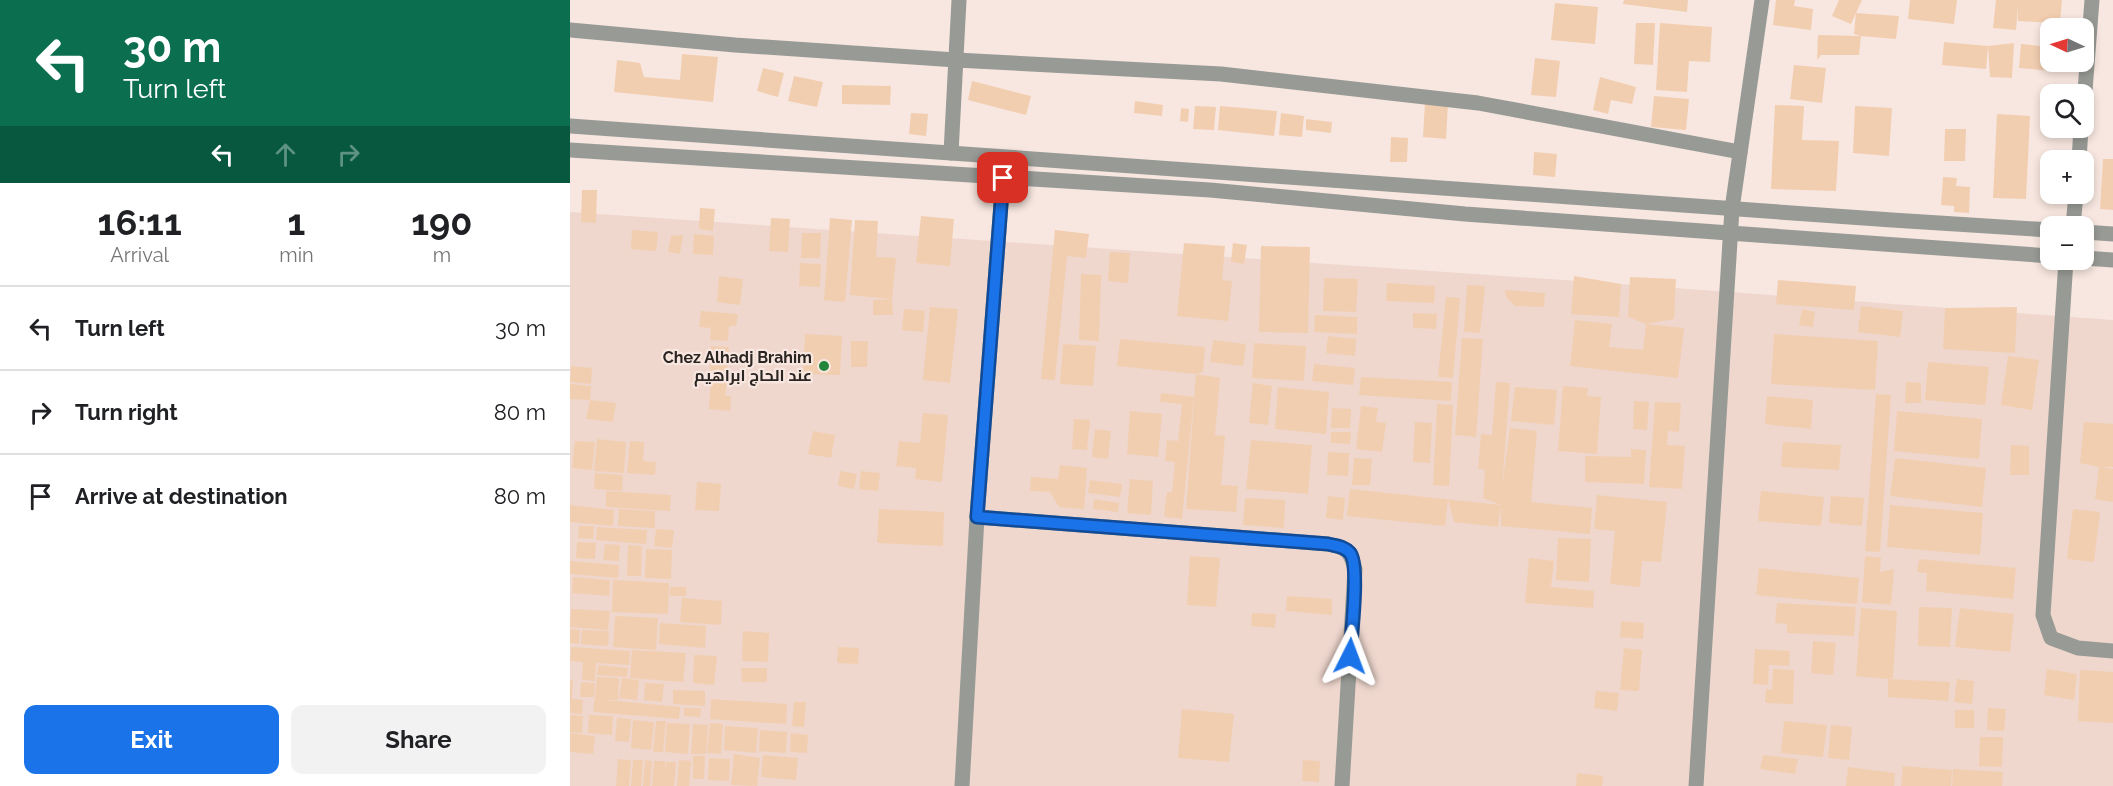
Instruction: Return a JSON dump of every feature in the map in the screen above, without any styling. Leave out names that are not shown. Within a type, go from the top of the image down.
[{"type":"street","points":[[951,153],[959,0]]},
{"type":"street","points":[[1696,786],[1732,209],[1762,0]]},
{"type":"street","points":[[2086,84],[2092,0]]},
{"type":"street","points":[[570,30],[735,45],[956,60],[1221,74],[1478,103],[1740,152]]},
{"type":"street","points":[[570,126],[2040,229]]},
{"type":"street","points":[[570,150],[1210,190],[1465,214],[2040,254]]},
{"type":"street","points":[[962,786],[977,517],[1003,178]]},
{"type":"street","points":[[2094,233],[2113,234]]},
{"type":"street","points":[[2094,259],[2113,260]]},
{"type":"street","points":[[2065,270],[2043,615],[2051,638],[2078,648],[2113,651]]},
{"type":"street","points":[[977,517],[1328,544],[1342,547],[1351,554],[1355,569],[1342,786]]},
{"type":"shaded area","points":[[570,212],[2113,320],[2113,786],[570,786]]},
{"type":"building","points":[[1624,0],[1688,0],[1687,12],[1623,4]]},
{"type":"building","points":[[1776,0],[1795,0],[1794,6],[1813,9],[1811,30],[1773,25]]},
{"type":"building","points":[[1839,0],[1862,0],[1851,24],[1832,16]]},
{"type":"building","points":[[1910,0],[1957,0],[1954,24],[1908,19]]},
{"type":"building","points":[[1996,0],[2062,0],[2060,18],[2040,18],[2040,22],[2018,21],[2018,7],[2016,30],[1993,28]]},
{"type":"building","points":[[1555,3],[1598,7],[1595,44],[1551,40]]},
{"type":"building","points":[[1856,13],[1899,16],[1896,39],[1854,34]]},
{"type":"building","points":[[1636,23],[1655,23],[1653,65],[1634,64]]},
{"type":"building","points":[[1660,23],[1712,27],[1710,62],[1689,61],[1687,92],[1656,90]]},
{"type":"building","points":[[1818,35],[1861,36],[1859,55],[1821,55],[1817,60]]},
{"type":"building","points":[[1944,42],[1988,46],[1986,69],[1942,65]]},
{"type":"building","points":[[2014,43],[2012,78],[1990,77],[1988,46]]},
{"type":"building","points":[[2021,44],[2040,46],[2040,70],[2019,68]]},
{"type":"building","points":[[682,54],[718,57],[713,102],[614,92],[617,60],[640,63],[644,77],[680,80]]},
{"type":"building","points":[[1535,58],[1560,61],[1556,97],[1531,95]]},
{"type":"building","points":[[1794,65],[1826,68],[1822,103],[1790,99]]},
{"type":"building","points":[[763,68],[784,73],[778,97],[757,91]]},
{"type":"building","points":[[794,76],[823,82],[817,107],[788,101]]},
{"type":"building","points":[[1600,77],[1636,87],[1632,104],[1611,100],[1608,114],[1593,110]]},
{"type":"building","points":[[972,81],[1031,96],[1026,115],[968,100]]},
{"type":"building","points":[[842,85],[891,86],[890,105],[842,104]]},
{"type":"building","points":[[1654,96],[1689,99],[1686,130],[1651,127]]},
{"type":"building","points":[[1135,101],[1163,105],[1162,116],[1134,113]]},
{"type":"building","points":[[1425,102],[1448,103],[1446,139],[1423,137]]},
{"type":"building","points":[[1775,105],[1804,106],[1802,140],[1839,141],[1836,191],[1771,189]]},
{"type":"building","points":[[1195,106],[1216,107],[1214,130],[1193,129]]},
{"type":"building","points":[[1220,106],[1277,111],[1274,136],[1218,130]]},
{"type":"building","points":[[1855,106],[1892,108],[1889,156],[1853,153]]},
{"type":"building","points":[[1181,108],[1189,109],[1188,122],[1180,121]]},
{"type":"building","points":[[911,113],[928,114],[926,136],[909,134]]},
{"type":"building","points":[[1281,113],[1304,116],[1302,137],[1279,135]]},
{"type":"building","points":[[1997,114],[2030,116],[2026,199],[1993,198]]},
{"type":"building","points":[[1306,119],[1332,122],[1331,133],[1306,130]]},
{"type":"building","points":[[1945,129],[1966,129],[1965,161],[1944,161]]},
{"type":"building","points":[[1391,137],[1408,138],[1407,162],[1390,162]]},
{"type":"building","points":[[1534,152],[1557,154],[1555,177],[1533,175]]},
{"type":"building","points":[[2103,159],[2113,159],[2113,210],[2100,209]]},
{"type":"building","points":[[1943,177],[1957,178],[1956,186],[1970,187],[1969,213],[1954,212],[1954,206],[1941,205]]},
{"type":"building","points":[[582,190],[597,190],[596,223],[581,222]]},
{"type":"building","points":[[700,208],[715,209],[713,231],[699,229]]},
{"type":"building","points":[[921,216],[954,219],[950,266],[916,263]]},
{"type":"building","points":[[771,218],[790,219],[788,252],[769,251]]},
{"type":"building","points":[[830,218],[852,220],[845,302],[824,300]]},
{"type":"building","points":[[855,220],[878,221],[876,257],[896,258],[892,299],[850,295]]},
{"type":"building","points":[[632,230],[658,232],[656,251],[631,249]]},
{"type":"building","points":[[1055,230],[1089,234],[1086,258],[1067,256],[1055,380],[1041,379]]},
{"type":"building","points":[[802,233],[821,233],[820,258],[801,258]]},
{"type":"building","points":[[694,234],[714,236],[713,255],[693,254]]},
{"type":"building","points":[[683,235],[680,254],[668,252],[671,236]]},
{"type":"building","points":[[1184,243],[1225,246],[1222,280],[1232,281],[1228,321],[1177,316]]},
{"type":"building","points":[[1233,243],[1247,245],[1244,264],[1231,262]]},
{"type":"building","points":[[1261,246],[1310,247],[1308,333],[1259,332]]},
{"type":"building","points":[[1110,252],[1130,253],[1128,283],[1108,281]]},
{"type":"building","points":[[800,263],[821,264],[820,287],[799,286]]},
{"type":"building","points":[[1081,274],[1101,275],[1099,341],[1079,340]]},
{"type":"building","points":[[719,276],[743,279],[740,305],[717,302]]},
{"type":"building","points":[[1574,276],[1621,284],[1619,317],[1571,314]]},
{"type":"building","points":[[1630,277],[1676,279],[1674,319],[1646,324],[1628,317]]},
{"type":"building","points":[[1324,278],[1358,279],[1356,312],[1323,311]]},
{"type":"building","points":[[1778,280],[1856,286],[1854,310],[1776,304]]},
{"type":"building","points":[[1387,283],[1435,286],[1434,303],[1386,301]]},
{"type":"building","points":[[1467,285],[1485,286],[1480,333],[1464,332]]},
{"type":"building","points":[[1505,290],[1545,293],[1544,307],[1515,306],[1506,297]]},
{"type":"building","points":[[1446,297],[1460,298],[1453,378],[1438,377]]},
{"type":"building","points":[[892,299],[893,315],[873,315],[873,300]]},
{"type":"building","points":[[1861,306],[1903,311],[1900,337],[1858,332]]},
{"type":"building","points":[[930,307],[958,309],[950,383],[923,380]]},
{"type":"building","points":[[2017,307],[2015,353],[1943,349],[1945,308]]},
{"type":"building","points":[[904,309],[925,311],[923,332],[902,330]]},
{"type":"building","points":[[1802,309],[1815,312],[1813,327],[1799,325]]},
{"type":"building","points":[[701,311],[738,314],[736,326],[729,326],[728,341],[710,340],[711,328],[699,327]]},
{"type":"building","points":[[1413,313],[1437,314],[1436,329],[1413,328]]},
{"type":"building","points":[[1315,315],[1357,317],[1357,334],[1314,332]]},
{"type":"building","points":[[1575,320],[1612,324],[1609,347],[1643,350],[1646,324],[1684,328],[1678,378],[1570,366]]},
{"type":"building","points":[[805,334],[842,336],[840,375],[803,374]]},
{"type":"building","points":[[1774,334],[1878,341],[1875,390],[1771,384]]},
{"type":"building","points":[[1328,336],[1356,339],[1355,356],[1326,353]]},
{"type":"building","points":[[1462,338],[1483,339],[1476,437],[1455,435]]},
{"type":"building","points":[[1120,339],[1205,347],[1203,372],[1196,374],[1117,366]]},
{"type":"building","points":[[1213,340],[1246,344],[1243,366],[1210,362]]},
{"type":"building","points":[[851,341],[868,341],[867,367],[851,367]]},
{"type":"building","points":[[1254,343],[1306,346],[1304,381],[1252,378]]},
{"type":"building","points":[[1063,344],[1096,346],[1093,386],[1060,384]]},
{"type":"building","points":[[711,346],[729,347],[727,374],[710,373]]},
{"type":"building","points":[[2008,356],[2039,360],[2032,410],[2001,405]]},
{"type":"building","points":[[1928,362],[1989,367],[1985,405],[1925,400]]},
{"type":"building","points":[[1314,364],[1355,368],[1353,385],[1312,381]]},
{"type":"building","points":[[571,366],[592,368],[591,384],[570,382]]},
{"type":"building","points":[[1196,374],[1220,378],[1215,435],[1225,436],[1221,485],[1238,486],[1236,512],[1186,509]]},
{"type":"building","points":[[1361,377],[1452,382],[1451,401],[1359,395]]},
{"type":"building","points":[[711,380],[727,382],[725,396],[731,396],[730,411],[709,409]]},
{"type":"building","points":[[1496,382],[1510,383],[1502,487],[1510,428],[1537,431],[1531,502],[1592,508],[1590,534],[1501,526],[1501,505],[1483,498],[1485,470],[1478,469],[1481,434],[1492,435]]},
{"type":"building","points":[[1906,382],[1921,383],[1921,403],[1905,403]]},
{"type":"building","points":[[1253,383],[1272,386],[1268,425],[1249,423]]},
{"type":"building","points":[[570,384],[591,386],[590,400],[570,399]]},
{"type":"building","points":[[1563,386],[1588,388],[1587,396],[1601,397],[1597,454],[1558,451]]},
{"type":"building","points":[[1278,387],[1329,392],[1326,434],[1275,429]]},
{"type":"building","points":[[1515,387],[1557,390],[1554,425],[1511,421]]},
{"type":"building","points":[[1161,393],[1194,397],[1182,519],[1164,515],[1167,492],[1172,492],[1175,462],[1165,461],[1167,440],[1178,441],[1182,404],[1160,402]]},
{"type":"building","points":[[1876,394],[1891,395],[1880,552],[1865,551]]},
{"type":"building","points":[[1767,396],[1813,400],[1811,429],[1765,424]]},
{"type":"building","points":[[590,400],[616,403],[613,422],[586,419]]},
{"type":"building","points":[[1634,401],[1649,402],[1647,430],[1633,429]]},
{"type":"building","points":[[1655,402],[1681,403],[1679,432],[1668,431],[1667,445],[1685,446],[1682,489],[1649,487]]},
{"type":"building","points":[[1437,404],[1453,405],[1449,486],[1433,485]]},
{"type":"building","points":[[1361,406],[1378,408],[1376,422],[1386,423],[1382,452],[1356,449]]},
{"type":"building","points":[[1332,408],[1351,409],[1350,428],[1331,428]]},
{"type":"building","points":[[1130,411],[1162,414],[1158,457],[1127,454]]},
{"type":"building","points":[[1897,411],[1982,419],[1979,459],[1894,451]]},
{"type":"building","points":[[923,413],[948,415],[942,482],[915,479],[916,468],[896,466],[899,441],[920,443]]},
{"type":"building","points":[[1074,419],[1090,420],[1087,450],[1072,449]]},
{"type":"building","points":[[1415,422],[1432,423],[1430,463],[1413,462]]},
{"type":"building","points":[[2084,422],[2113,424],[2113,467],[2080,463]]},
{"type":"building","points":[[1095,429],[1111,431],[1108,459],[1092,457]]},
{"type":"building","points":[[813,431],[835,435],[831,458],[808,454]]},
{"type":"building","points":[[1331,432],[1351,432],[1350,444],[1331,443]]},
{"type":"building","points":[[597,439],[626,442],[624,473],[594,471]]},
{"type":"building","points":[[1251,440],[1312,445],[1308,494],[1246,489]]},
{"type":"building","points":[[575,441],[595,442],[592,470],[572,468]]},
{"type":"building","points":[[630,441],[644,442],[643,461],[656,462],[655,475],[627,473]]},
{"type":"building","points":[[1783,442],[1841,445],[1839,470],[1781,467]]},
{"type":"building","points":[[2011,445],[2029,446],[2029,475],[2010,475]]},
{"type":"building","points":[[1631,449],[1646,450],[1644,484],[1585,482],[1585,456],[1631,457]]},
{"type":"building","points":[[1328,452],[1349,453],[1348,476],[1327,475]]},
{"type":"building","points":[[1354,458],[1372,459],[1370,485],[1352,485]]},
{"type":"building","points":[[1895,458],[1986,468],[1982,507],[1890,496]]},
{"type":"building","points":[[1060,465],[1087,468],[1084,509],[1059,507],[1050,492],[1030,491],[1031,477],[1058,479]]},
{"type":"building","points":[[2099,467],[2113,469],[2113,502],[2095,499]]},
{"type":"building","points":[[840,471],[857,474],[854,489],[838,486]]},
{"type":"building","points":[[861,471],[880,473],[878,491],[859,489]]},
{"type":"building","points":[[595,473],[623,475],[622,491],[594,489]]},
{"type":"building","points":[[1130,479],[1153,481],[1151,515],[1127,513]]},
{"type":"building","points":[[1090,480],[1122,484],[1120,497],[1088,493]]},
{"type":"building","points":[[697,482],[721,484],[719,511],[695,510]]},
{"type":"building","points":[[1350,489],[1448,499],[1445,526],[1347,516]]},
{"type":"building","points":[[606,491],[671,495],[670,511],[606,507]]},
{"type":"building","points":[[1761,491],[1824,497],[1821,526],[1758,521]]},
{"type":"building","points":[[1597,495],[1667,502],[1661,562],[1642,561],[1640,587],[1610,584],[1615,531],[1594,529]]},
{"type":"building","points":[[1328,496],[1345,498],[1343,520],[1326,518]]},
{"type":"building","points":[[1831,496],[1864,498],[1862,526],[1829,523]]},
{"type":"building","points":[[1245,498],[1285,500],[1284,528],[1243,525]]},
{"type":"building","points":[[1094,499],[1119,503],[1118,512],[1093,509]]},
{"type":"building","points":[[1448,499],[1501,505],[1498,527],[1454,522]]},
{"type":"building","points":[[570,505],[614,510],[613,526],[570,522]]},
{"type":"building","points":[[1890,505],[1983,513],[1980,555],[1887,547]]},
{"type":"building","points":[[619,509],[655,511],[655,528],[618,526]]},
{"type":"building","points":[[879,509],[944,512],[943,546],[877,543]]},
{"type":"building","points":[[2073,509],[2100,512],[2094,562],[2067,559]]},
{"type":"building","points":[[579,526],[594,526],[593,539],[578,538]]},
{"type":"building","points":[[597,527],[647,530],[646,544],[596,540]]},
{"type":"building","points":[[656,529],[674,530],[672,548],[654,546]]},
{"type":"building","points":[[1558,538],[1591,539],[1589,582],[1556,580]]},
{"type":"building","points":[[577,542],[596,543],[595,559],[576,558]]},
{"type":"building","points":[[605,544],[620,545],[619,561],[603,560]]},
{"type":"building","points":[[628,545],[642,546],[641,576],[627,576]]},
{"type":"building","points":[[646,549],[672,550],[671,579],[645,578]]},
{"type":"building","points":[[1190,556],[1220,558],[1216,607],[1187,605]]},
{"type":"building","points":[[1865,556],[1881,558],[1880,572],[1894,569],[1891,605],[1862,602]]},
{"type":"building","points":[[1529,558],[1554,561],[1551,587],[1594,591],[1593,608],[1525,603]]},
{"type":"building","points":[[1919,559],[2016,568],[2013,599],[1926,591],[1927,573],[1917,572]]},
{"type":"building","points":[[570,561],[619,565],[618,578],[570,574]]},
{"type":"building","points":[[1759,568],[1859,578],[1857,604],[1756,595]]},
{"type":"building","points":[[573,577],[610,580],[609,596],[572,593]]},
{"type":"building","points":[[613,580],[669,583],[668,614],[612,612]]},
{"type":"building","points":[[670,587],[686,587],[686,596],[670,596]]},
{"type":"building","points":[[1287,596],[1332,599],[1332,615],[1286,611]]},
{"type":"building","points":[[682,598],[722,601],[721,625],[680,622]]},
{"type":"building","points":[[1777,603],[1856,607],[1854,636],[1787,633],[1787,624],[1775,623]]},
{"type":"building","points":[[1919,607],[1952,608],[1950,647],[1918,646]]},
{"type":"building","points":[[1861,608],[1897,611],[1893,678],[1856,676]]},
{"type":"building","points":[[1960,608],[2014,614],[2010,652],[1955,647]]},
{"type":"building","points":[[571,609],[610,611],[608,630],[570,627]]},
{"type":"building","points":[[1252,613],[1276,614],[1275,628],[1251,626]]},
{"type":"building","points":[[615,616],[658,618],[656,650],[613,647]]},
{"type":"building","points":[[1621,621],[1644,623],[1643,639],[1620,637]]},
{"type":"building","points":[[660,623],[706,626],[705,648],[659,644]]},
{"type":"building","points":[[570,629],[580,630],[579,644],[570,643]]},
{"type":"building","points":[[582,630],[609,631],[608,646],[581,644]]},
{"type":"building","points":[[743,631],[769,633],[768,662],[742,661]]},
{"type":"building","points":[[1813,641],[1836,643],[1833,675],[1811,673]]},
{"type":"building","points":[[571,647],[630,651],[629,665],[596,663],[595,681],[582,680],[583,662],[570,661]]},
{"type":"building","points":[[838,647],[859,648],[858,664],[837,663]]},
{"type":"building","points":[[1624,648],[1642,650],[1639,691],[1620,690]]},
{"type":"building","points":[[1755,649],[1790,651],[1789,666],[1769,665],[1768,685],[1753,684]]},
{"type":"building","points":[[632,650],[686,653],[683,682],[630,678]]},
{"type":"building","points":[[694,655],[717,656],[714,685],[693,683]]},
{"type":"building","points":[[598,665],[628,668],[627,677],[597,675]]},
{"type":"building","points":[[741,668],[767,668],[767,682],[742,682]]},
{"type":"building","points":[[1773,669],[1794,670],[1793,704],[1765,703],[1766,689],[1772,690]]},
{"type":"building","points":[[2047,669],[2077,674],[2074,700],[2044,695]]},
{"type":"building","points":[[2080,670],[2113,672],[2113,723],[2078,721]]},
{"type":"building","points":[[597,677],[619,678],[618,700],[607,700],[680,707],[679,719],[593,712]]},
{"type":"building","points":[[622,678],[639,680],[637,700],[619,698]]},
{"type":"building","points":[[1888,679],[1950,682],[1948,701],[1888,697]]},
{"type":"building","points":[[1957,679],[1974,681],[1972,704],[1954,702]]},
{"type":"building","points":[[570,680],[573,680],[572,699],[583,700],[582,714],[570,713]]},
{"type":"building","points":[[581,682],[595,683],[594,697],[580,697]]},
{"type":"building","points":[[645,683],[664,684],[662,702],[644,700]]},
{"type":"building","points":[[673,690],[705,691],[705,706],[673,704]]},
{"type":"building","points":[[1596,691],[1619,693],[1617,711],[1594,708]]},
{"type":"building","points":[[711,699],[787,704],[786,724],[710,719]]},
{"type":"building","points":[[794,702],[806,702],[804,727],[792,726]]},
{"type":"building","points":[[684,708],[701,708],[700,717],[684,716]]},
{"type":"building","points":[[1988,708],[2006,709],[2004,731],[1987,730]]},
{"type":"building","points":[[1182,709],[1234,714],[1229,762],[1178,758]]},
{"type":"building","points":[[1955,710],[1974,710],[1974,728],[1955,728]]},
{"type":"building","points":[[570,715],[583,716],[582,733],[570,732]]},
{"type":"building","points":[[589,715],[613,716],[612,735],[588,733]]},
{"type":"building","points":[[617,718],[631,719],[629,742],[615,741]]},
{"type":"building","points":[[633,720],[654,722],[651,750],[631,748]]},
{"type":"building","points":[[656,721],[666,721],[663,752],[653,752]]},
{"type":"building","points":[[1784,721],[1827,725],[1823,757],[1781,753]]},
{"type":"building","points":[[667,723],[690,724],[688,754],[665,752]]},
{"type":"building","points":[[710,723],[723,724],[721,754],[707,753]]},
{"type":"building","points":[[693,724],[708,725],[706,754],[691,754]]},
{"type":"building","points":[[1831,725],[1852,727],[1849,760],[1828,758]]},
{"type":"building","points":[[725,726],[758,728],[756,753],[724,750]]},
{"type":"building","points":[[760,730],[787,732],[786,753],[759,751]]},
{"type":"building","points":[[570,733],[595,736],[593,754],[570,752]]},
{"type":"building","points":[[791,733],[808,735],[807,753],[790,752]]},
{"type":"building","points":[[1980,737],[2003,737],[2002,767],[1979,766]]},
{"type":"building","points":[[734,754],[760,758],[757,786],[731,785]]},
{"type":"building","points":[[763,755],[798,758],[796,780],[761,777]]},
{"type":"building","points":[[1763,755],[1798,759],[1795,774],[1760,769]]},
{"type":"building","points":[[693,756],[705,756],[704,779],[693,779]]},
{"type":"building","points":[[709,758],[730,759],[729,781],[708,780]]},
{"type":"building","points":[[618,759],[631,760],[629,786],[616,786]]},
{"type":"building","points":[[633,760],[643,760],[641,786],[631,786]]},
{"type":"building","points":[[645,760],[652,761],[650,786],[643,786]]},
{"type":"building","points":[[679,760],[691,761],[689,786],[677,786]]},
{"type":"building","points":[[1303,760],[1320,761],[1319,782],[1302,781]]},
{"type":"building","points":[[654,761],[665,761],[665,772],[666,762],[676,762],[674,786],[652,786]]},
{"type":"building","points":[[1903,766],[1952,770],[1951,786],[1901,786]]},
{"type":"building","points":[[1848,767],[1895,773],[1894,786],[1846,786]]},
{"type":"building","points":[[1953,769],[2003,772],[2002,786],[1952,786]]},
{"type":"building","points":[[1577,773],[1603,776],[1602,786],[1576,786]]},
{"type":"place","name":"Chez Alhadj Brahim عند الحاج ابراهيم","points":[[824,366]]},
{"type":"route","points":[[1003,178],[977,517],[1328,544],[1342,547],[1351,554],[1355,569],[1350,656]]}]
